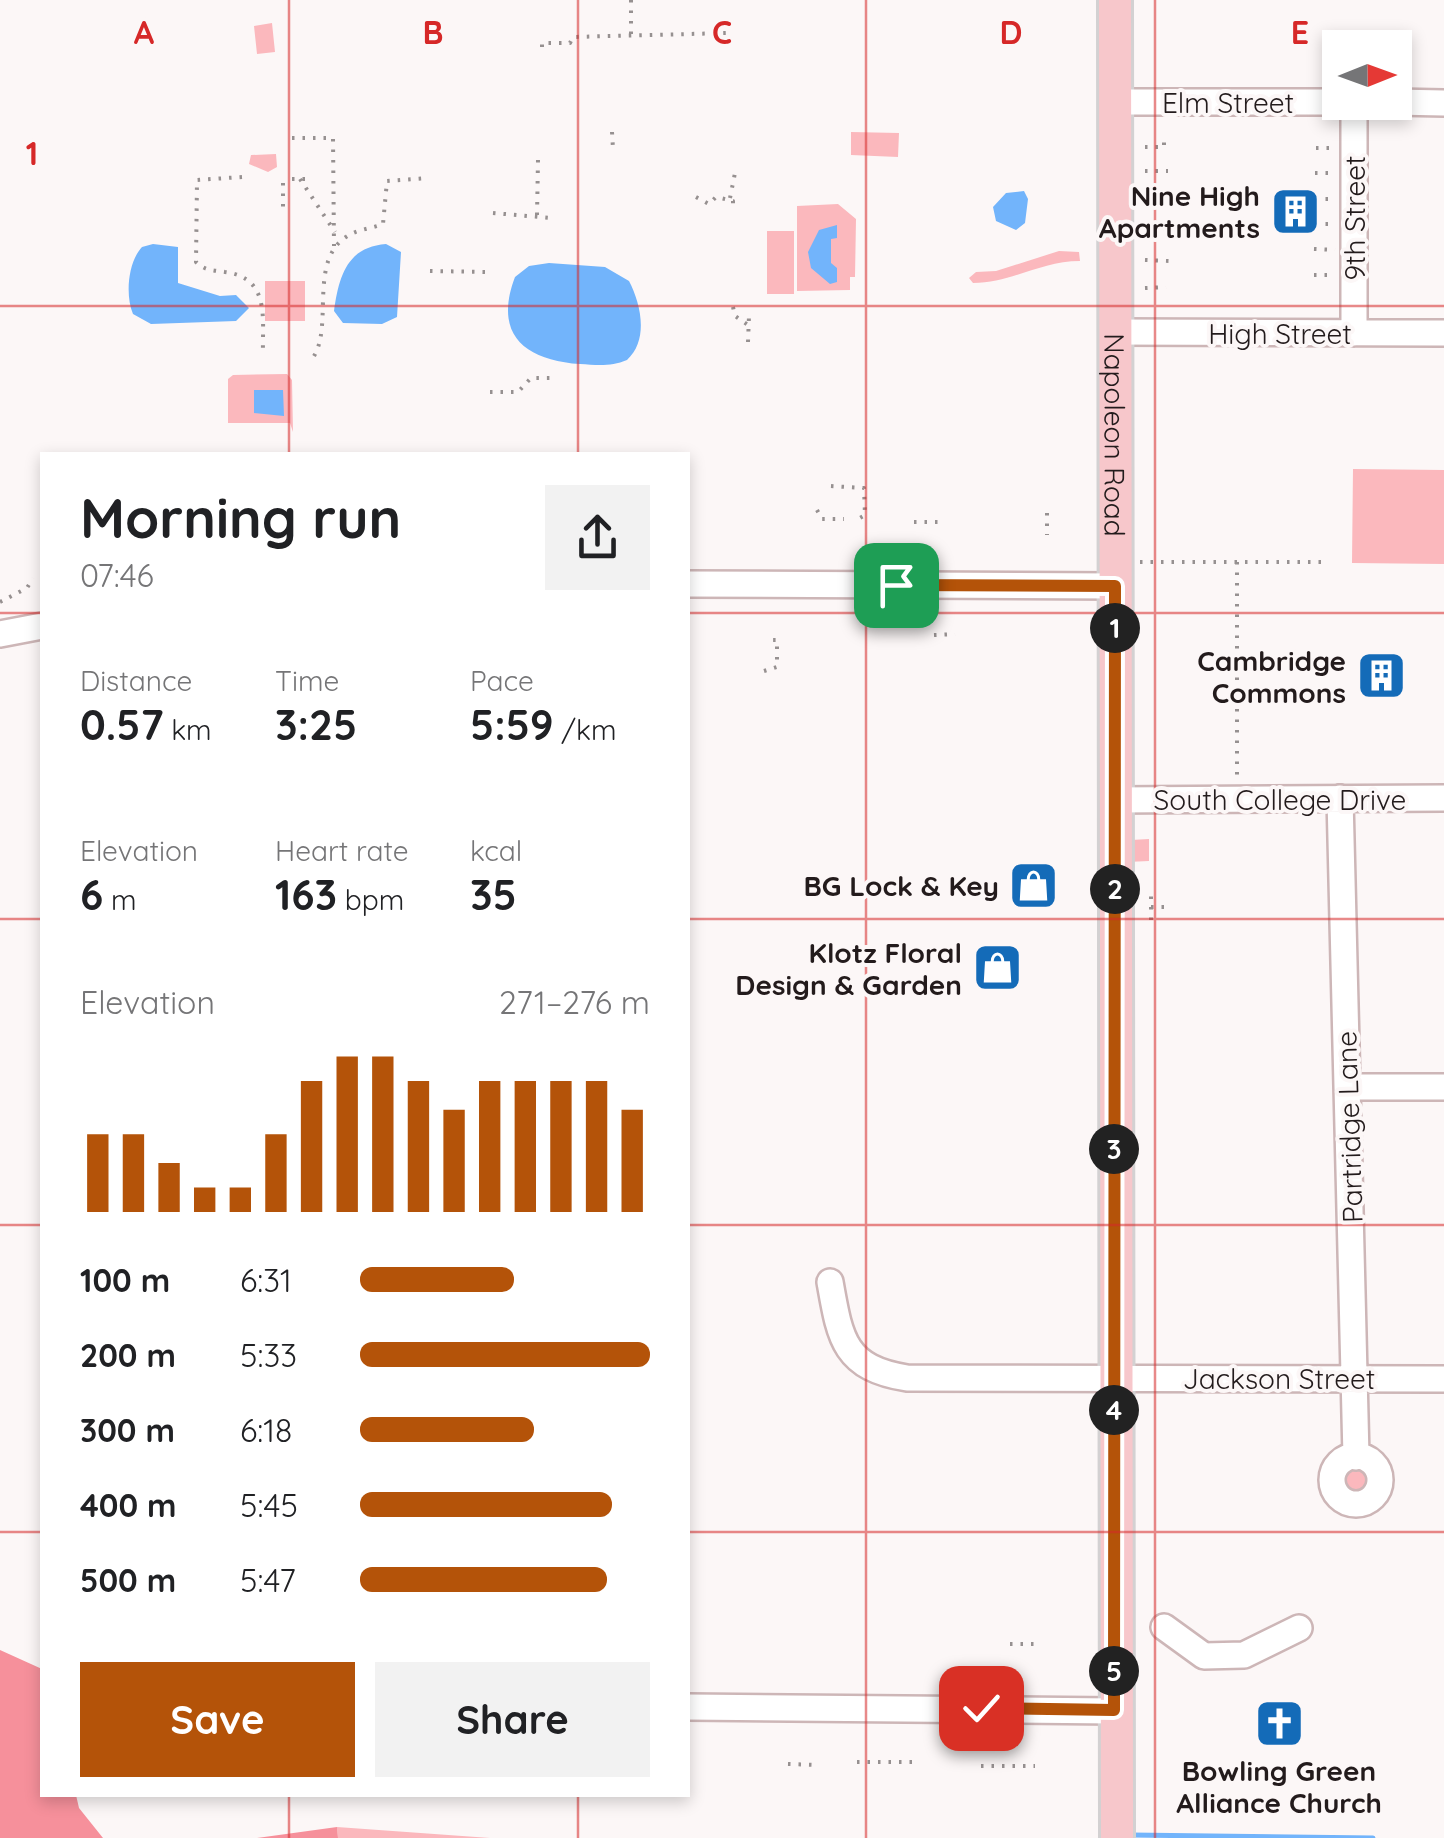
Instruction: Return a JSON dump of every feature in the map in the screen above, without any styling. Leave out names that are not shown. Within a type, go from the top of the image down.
[{"type":"main road","name":"Napoleon Road","points":[[1116,0],[1115,332],[1125,574],[1115,800],[1117,1838]]},
{"type":"street","name":"Elm Street","points":[[1116,102],[1322,102]]},
{"type":"street","points":[[1412,102],[1444,103]]},
{"type":"street","name":"9th Street","points":[[1354,120],[1354,333]]},
{"type":"street","name":"High Street","points":[[1115,332],[1444,333]]},
{"type":"street","points":[[690,584],[1125,574]]},
{"type":"street","points":[[0,634],[40,626]]},
{"type":"street","name":"Partridge Lane","points":[[1340,798],[1356,1457]]},
{"type":"street","name":"South College Drive","points":[[1115,800],[1444,798]]},
{"type":"street","points":[[1348,1087],[1444,1087]]},
{"type":"street","name":"Jackson Street","points":[[830,1282],[846,1347],[857,1360],[882,1374],[907,1378],[1444,1379]]},
{"type":"street","points":[[1164,1628],[1204,1656],[1244,1655],[1298,1628]]},
{"type":"street","points":[[690,1707],[1114,1710]]},
{"type":"path","points":[[631,0],[632,37]]},
{"type":"path","points":[[542,47],[542,43],[570,43],[573,38],[728,32]]},
{"type":"path","points":[[612,132],[612,149]]},
{"type":"path","points":[[292,138],[334,138],[334,249],[319,318],[320,346],[314,356]]},
{"type":"path","points":[[1145,147],[1164,147],[1164,142]]},
{"type":"path","points":[[1316,148],[1340,148]]},
{"type":"path","points":[[538,160],[535,209],[539,216]]},
{"type":"path","points":[[1144,171],[1168,171]]},
{"type":"path","points":[[733,211],[729,200],[735,173]]},
{"type":"path","points":[[1316,174],[1340,173]]},
{"type":"path","points":[[242,178],[197,180],[196,262],[208,270],[244,277],[257,287],[262,300],[263,355]]},
{"type":"path","points":[[334,249],[348,235],[383,224],[387,181],[429,178]]},
{"type":"path","points":[[292,179],[313,180]]},
{"type":"path","points":[[300,179],[335,232]]},
{"type":"path","points":[[283,182],[283,206]]},
{"type":"path","points":[[1145,194],[1166,195]]},
{"type":"path","points":[[696,198],[709,204],[716,197],[729,200]]},
{"type":"path","points":[[1315,198],[1340,199]]},
{"type":"path","points":[[493,213],[551,218]]},
{"type":"path","points":[[1315,224],[1340,224]]},
{"type":"path","points":[[1144,236],[1152,230],[1166,229]]},
{"type":"path","points":[[1314,250],[1340,250]]},
{"type":"path","points":[[1145,260],[1169,261]]},
{"type":"path","points":[[430,271],[487,272]]},
{"type":"path","points":[[1314,274],[1340,275]]},
{"type":"path","points":[[1144,288],[1166,287]]},
{"type":"path","points":[[733,307],[735,316],[748,324]]},
{"type":"path","points":[[748,316],[748,342]]},
{"type":"path","points":[[490,392],[518,392],[531,378],[554,378]]},
{"type":"path","points":[[831,486],[864,488],[865,515],[858,519]]},
{"type":"path","points":[[817,510],[822,519],[844,519]]},
{"type":"path","points":[[1047,513],[1047,535]]},
{"type":"path","points":[[914,522],[939,522],[939,518]]},
{"type":"path","points":[[1125,574],[1237,562],[1324,562]]},
{"type":"path","points":[[1237,562],[1238,778]]},
{"type":"path","points":[[0,602],[27,588],[33,578]]},
{"type":"path","points":[[934,634],[954,634]]},
{"type":"path","points":[[764,671],[777,667],[777,640],[769,640]]},
{"type":"path","points":[[1223,666],[1237,667]]},
{"type":"path","points":[[1151,892],[1151,920]]},
{"type":"path","points":[[1151,907],[1166,907]]},
{"type":"path","points":[[1010,1644],[1040,1644]]},
{"type":"path","points":[[857,1762],[917,1762]]},
{"type":"path","points":[[788,1764],[818,1764]]},
{"type":"path","points":[[981,1766],[1036,1766]]},
{"type":"shaded area","points":[[272,23],[275,52],[257,54],[254,26]]},
{"type":"shaded area","points":[[851,132],[899,133],[898,157],[851,155]]},
{"type":"shaded area","points":[[276,154],[277,167],[268,172],[249,164],[251,155]]},
{"type":"shaded area","points":[[838,204],[856,219],[855,277],[850,277],[850,290],[797,291],[797,206]]},
{"type":"shaded area","points":[[767,231],[794,231],[794,294],[767,294]]},
{"type":"shaded area","points":[[1059,251],[1079,252],[1080,261],[1052,264],[987,282],[973,283],[969,278],[976,272],[996,271]]},
{"type":"shaded area","points":[[265,281],[305,281],[305,321],[265,321]]},
{"type":"shaded area","points":[[287,374],[292,380],[293,432],[290,423],[228,423],[228,379],[233,375]]},
{"type":"shaded area","points":[[1353,469],[1444,470],[1444,564],[1352,563]]},
{"type":"shaded area","points":[[1149,839],[1149,861],[1127,862],[1131,840]]},
{"type":"shaded area","points":[[1358,1466],[1367,1470],[1371,1479],[1367,1488],[1358,1492],[1349,1488],[1345,1479],[1349,1470]]},
{"type":"shaded area","points":[[0,1650],[40,1668],[40,1797],[76,1797],[79,1808],[103,1838],[0,1838]]},
{"type":"shaded area","points":[[337,1827],[490,1838],[338,1838]]},
{"type":"shaded area","points":[[337,1827],[338,1838],[257,1838]]},
{"type":"water","points":[[1024,191],[1028,199],[1025,223],[1016,230],[996,221],[993,207],[1006,193]]},
{"type":"water","points":[[837,225],[837,238],[831,239],[831,263],[837,268],[837,282],[830,284],[811,268],[808,252],[819,230]]},
{"type":"water","points":[[386,244],[401,252],[397,317],[382,324],[343,323],[334,311],[342,275],[362,251]]},
{"type":"water","points":[[142,247],[178,247],[178,283],[220,296],[236,295],[249,308],[236,321],[151,324],[133,314],[129,298],[131,270]]},
{"type":"water","points":[[549,263],[605,267],[629,281],[641,322],[638,342],[627,360],[604,365],[561,361],[529,350],[519,341],[508,314],[515,277],[529,266]]},
{"type":"water","points":[[254,390],[283,390],[284,416],[254,413]]},
{"type":"waterway","points":[[1131,1835],[1373,1838]]},
{"type":"place","name":"Nine High Apartments","points":[[1295,211]]},
{"type":"place","name":"Cambridge Commons","points":[[1381,676]]},
{"type":"place","name":"BG Lock & Key","points":[[1034,885]]},
{"type":"place","name":"Klotz Floral Design & Garden","points":[[997,968]]},
{"type":"place","name":"Bowling Green Alliance Church","points":[[1279,1723]]},
{"type":"route","points":[[896,585],[1115,586],[1114,1710],[981,1708]]}]
